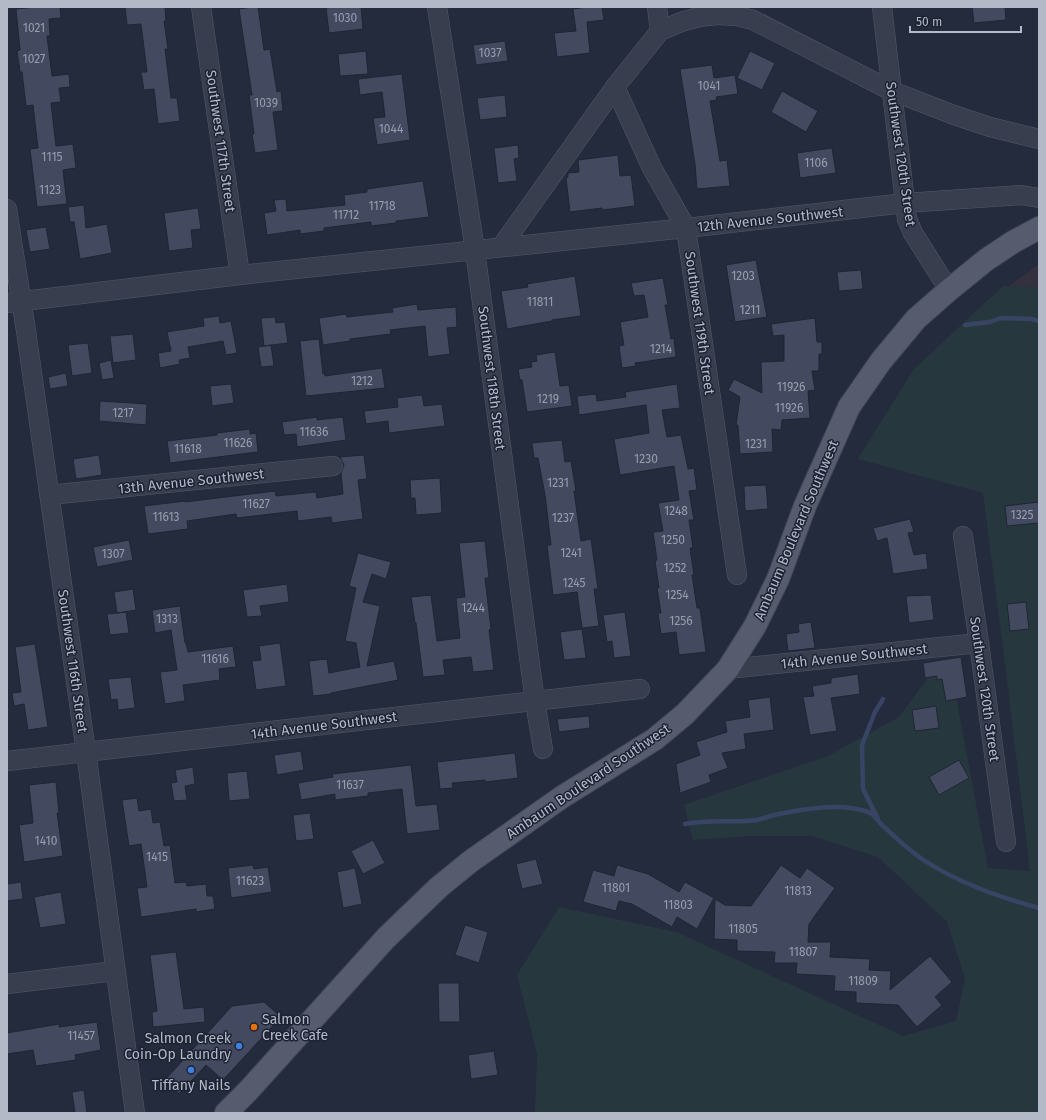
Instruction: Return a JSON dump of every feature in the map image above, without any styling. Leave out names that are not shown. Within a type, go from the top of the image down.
[{"type":"main road","name":"Ambaum Boulevard Southwest","points":[[226,1113],[248,1091],[386,938],[439,887],[471,861],[562,797],[655,739],[685,714],[728,669],[755,626],[778,579],[805,506],[849,407],[881,361],[916,319],[950,290],[986,260],[1013,242],[1039,228]]},
{"type":"street","name":"Southwest 117th Street","points":[[201,7],[240,275]]},
{"type":"street","name":"Southwest 118th Street","points":[[436,7],[475,250],[542,749]]},
{"type":"street","points":[[657,7],[660,31]]},
{"type":"street","name":"Southwest 120th Street","points":[[882,7],[908,220],[913,233],[950,290]]},
{"type":"street","points":[[501,247],[615,87],[660,31],[681,22],[699,17],[717,15],[737,16],[753,20],[892,91],[990,127],[1039,138]]},
{"type":"street","name":"Southwest 119th Street","points":[[615,87],[652,168],[686,228],[737,575]]},
{"type":"street","name":"12th Avenue Southwest","points":[[14,302],[240,275],[686,228],[905,203],[1020,195],[1039,198]]},
{"type":"street","name":"Southwest 116th Street","points":[[7,209],[14,302],[49,495],[86,752],[135,1113]]},
{"type":"street","name":"13th Avenue Southwest","points":[[49,495],[333,466]]},
{"type":"street","name":"Southwest 120th Street","points":[[963,536],[980,643],[1006,842]]},
{"type":"street","name":"14th Avenue Southwest","points":[[728,669],[980,643]]},
{"type":"street","name":"14th Avenue Southwest","points":[[7,761],[640,689]]},
{"type":"street","points":[[7,984],[115,971]]},
{"type":"shaded area","points":[[1039,264],[1039,287],[1009,286],[1036,266]]},
{"type":"shaded area","points":[[1003,286],[1039,287],[1039,1113],[535,1113],[537,1054],[517,975],[559,907],[676,932],[903,1036],[956,1021],[965,978],[947,922],[878,857],[812,836],[749,836],[693,840],[684,805],[828,756],[899,717],[930,675],[951,670],[988,868],[1030,871],[983,493],[858,459],[914,369]]},
{"type":"building","points":[[60,7],[61,18],[49,19],[50,36],[47,36],[52,76],[69,74],[70,87],[59,88],[61,102],[51,103],[56,146],[73,144],[76,168],[63,170],[67,204],[37,207],[30,149],[38,148],[33,105],[26,106],[22,72],[20,72],[17,51],[20,50],[16,9]]},
{"type":"building","points":[[125,7],[165,7],[166,21],[164,21],[168,49],[165,49],[171,98],[177,98],[180,121],[158,124],[154,89],[144,90],[141,72],[147,72],[141,24],[127,25]]},
{"type":"building","points":[[258,7],[264,50],[270,49],[277,92],[281,91],[283,111],[273,112],[278,150],[255,153],[249,95],[252,95],[239,9]]},
{"type":"building","points":[[361,7],[363,29],[329,33],[326,8]]},
{"type":"building","points":[[602,7],[604,20],[587,22],[590,53],[557,57],[554,33],[576,31],[573,9]]},
{"type":"building","points":[[972,7],[1005,7],[1006,20],[974,23]]},
{"type":"building","points":[[505,41],[508,61],[476,65],[473,45]]},
{"type":"building","points":[[366,51],[368,74],[340,76],[338,54]]},
{"type":"building","points":[[750,51],[775,63],[762,90],[737,78]]},
{"type":"building","points":[[712,65],[714,78],[735,75],[738,94],[716,97],[717,100],[710,101],[720,161],[727,160],[730,186],[697,189],[695,164],[680,69]]},
{"type":"building","points":[[402,74],[410,140],[377,145],[373,118],[385,117],[382,92],[360,95],[358,79]]},
{"type":"building","points":[[782,91],[818,111],[806,132],[771,112]]},
{"type":"building","points":[[505,95],[507,117],[480,120],[477,98]]},
{"type":"building","points":[[518,145],[519,158],[514,159],[517,181],[498,183],[494,148]]},
{"type":"building","points":[[832,148],[836,173],[800,178],[797,153]]},
{"type":"building","points":[[618,155],[620,176],[631,175],[635,206],[570,212],[566,178],[568,177],[568,173],[579,172],[578,160]]},
{"type":"building","points":[[423,181],[429,217],[371,226],[371,222],[324,228],[324,231],[300,234],[300,230],[267,235],[264,213],[276,211],[274,200],[286,199],[287,211],[345,205],[344,195],[367,192],[367,189]]},
{"type":"building","points":[[84,205],[86,228],[107,224],[112,253],[80,259],[74,222],[70,222],[68,207]]},
{"type":"building","points":[[198,208],[201,229],[191,230],[193,248],[169,251],[164,213]]},
{"type":"building","points":[[46,227],[50,249],[30,252],[26,230]]},
{"type":"building","points":[[756,260],[767,317],[735,322],[726,265]]},
{"type":"building","points":[[861,270],[863,289],[839,291],[837,272]]},
{"type":"building","points":[[575,276],[581,316],[507,329],[501,291],[528,287],[527,284]]},
{"type":"building","points":[[663,278],[668,305],[665,305],[671,339],[674,338],[676,357],[635,363],[636,366],[622,368],[619,346],[624,345],[620,322],[648,317],[644,295],[634,296],[631,283]]},
{"type":"building","points":[[417,304],[418,310],[456,307],[457,327],[447,328],[450,354],[428,357],[425,326],[390,330],[391,334],[350,339],[350,341],[323,345],[319,318],[346,314],[347,317],[393,312],[392,308]]},
{"type":"building","points":[[219,316],[220,323],[231,321],[237,353],[226,355],[223,341],[188,347],[190,358],[179,360],[180,364],[160,368],[158,353],[171,351],[167,332],[204,326],[203,318]]},
{"type":"building","points":[[275,317],[276,323],[285,322],[288,343],[264,346],[261,318]]},
{"type":"building","points":[[815,318],[817,342],[822,342],[822,354],[819,354],[819,371],[812,371],[815,390],[808,391],[810,418],[782,420],[781,430],[772,429],[773,452],[740,454],[738,425],[736,425],[740,397],[728,390],[734,379],[762,393],[761,362],[784,361],[784,335],[773,336],[771,324]]},
{"type":"building","points":[[133,334],[136,360],[113,363],[110,336]]},
{"type":"building","points":[[319,339],[323,374],[324,373],[325,376],[382,368],[385,388],[306,396],[300,341]]},
{"type":"building","points":[[88,343],[92,373],[72,376],[68,345]]},
{"type":"building","points":[[271,345],[274,366],[261,367],[258,347]]},
{"type":"building","points":[[555,352],[560,386],[569,385],[572,406],[527,412],[522,380],[520,380],[518,369],[532,367],[531,362],[537,361],[536,355]]},
{"type":"building","points":[[111,360],[114,378],[102,380],[99,363]]},
{"type":"building","points":[[66,373],[68,386],[50,389],[48,377]]},
{"type":"building","points":[[231,384],[234,403],[212,406],[210,386]]},
{"type":"building","points":[[677,384],[680,408],[662,410],[667,437],[681,435],[688,469],[694,468],[697,490],[689,491],[694,520],[689,520],[693,548],[690,548],[697,608],[700,608],[706,652],[679,655],[676,632],[661,634],[658,613],[661,613],[657,588],[659,588],[655,561],[657,560],[653,532],[663,531],[658,503],[679,500],[674,466],[620,475],[614,439],[649,433],[646,405],[579,415],[577,396],[596,394],[597,401],[626,397],[625,392]]},
{"type":"building","points":[[422,395],[424,406],[442,404],[445,426],[389,433],[388,421],[366,424],[364,411],[398,407],[397,398]]},
{"type":"building","points":[[100,401],[147,404],[146,425],[99,421]]},
{"type":"building","points":[[317,417],[317,420],[343,417],[346,440],[297,447],[296,434],[284,435],[282,422]]},
{"type":"building","points":[[250,429],[250,434],[256,433],[258,452],[170,463],[167,441],[217,435],[217,433]]},
{"type":"building","points":[[562,440],[565,462],[571,461],[576,491],[574,491],[581,541],[591,539],[598,589],[594,589],[599,626],[582,628],[577,592],[553,595],[547,545],[551,545],[545,495],[538,458],[534,458],[532,443]]},
{"type":"building","points":[[99,455],[102,475],[76,479],[73,459]]},
{"type":"building","points":[[364,455],[367,479],[358,480],[363,519],[332,523],[331,517],[298,521],[297,511],[237,518],[236,514],[187,521],[188,529],[148,534],[144,506],[275,491],[276,496],[316,492],[317,498],[343,494],[341,473],[344,465],[340,457]]},
{"type":"building","points":[[440,478],[442,513],[416,515],[415,498],[411,498],[410,480]]},
{"type":"building","points":[[766,485],[768,509],[745,511],[744,486]]},
{"type":"building","points":[[1039,502],[1039,523],[1007,526],[1005,506]]},
{"type":"building","points":[[910,519],[914,532],[908,533],[914,555],[926,553],[928,569],[893,574],[887,538],[877,541],[873,528]]},
{"type":"building","points":[[129,540],[133,560],[97,567],[93,547]]},
{"type":"building","points":[[485,541],[489,578],[485,578],[494,670],[473,672],[471,657],[443,660],[445,675],[423,677],[411,597],[431,595],[437,641],[460,638],[456,598],[465,597],[459,543]]},
{"type":"building","points":[[358,553],[391,562],[386,579],[372,574],[363,602],[380,606],[367,666],[394,661],[398,680],[331,694],[313,696],[309,661],[327,659],[329,673],[360,667],[356,643],[345,641],[356,588],[349,586]]},
{"type":"building","points":[[287,584],[289,602],[260,606],[262,616],[247,617],[243,590]]},
{"type":"building","points":[[133,589],[136,610],[117,613],[114,592]]},
{"type":"building","points":[[931,595],[934,620],[909,623],[906,596]]},
{"type":"building","points":[[1026,602],[1029,629],[1010,631],[1007,604]]},
{"type":"building","points":[[180,606],[185,643],[188,652],[233,646],[236,667],[219,669],[220,680],[183,685],[185,701],[165,704],[160,672],[177,670],[171,630],[155,633],[152,610]]},
{"type":"building","points":[[126,612],[129,633],[110,635],[107,614]]},
{"type":"building","points":[[625,612],[631,656],[614,658],[612,641],[607,642],[603,615]]},
{"type":"building","points":[[811,622],[815,648],[788,651],[786,634],[799,632],[798,624]]},
{"type":"building","points":[[582,629],[586,658],[564,660],[560,632]]},
{"type":"building","points":[[280,643],[286,686],[256,690],[252,661],[261,660],[259,646]]},
{"type":"building","points":[[35,644],[48,727],[28,730],[24,704],[14,706],[12,693],[21,692],[15,647]]},
{"type":"building","points":[[961,657],[967,697],[946,701],[942,679],[937,680],[937,676],[925,678],[923,663]]},
{"type":"building","points":[[858,674],[860,694],[831,698],[837,731],[810,735],[803,697],[814,696],[812,686],[831,683],[831,678]]},
{"type":"building","points":[[131,677],[135,708],[118,710],[117,699],[111,700],[108,679]]},
{"type":"building","points":[[770,697],[774,730],[744,734],[746,749],[722,753],[728,768],[709,775],[711,782],[680,793],[676,764],[700,755],[696,742],[727,732],[725,721],[750,717],[748,700]]},
{"type":"building","points":[[936,706],[939,728],[915,731],[912,710]]},
{"type":"building","points":[[589,716],[590,728],[559,732],[557,719]]},
{"type":"building","points":[[301,751],[304,770],[277,775],[274,755]]},
{"type":"building","points":[[515,753],[518,778],[486,782],[485,780],[452,783],[453,788],[440,789],[437,762]]},
{"type":"building","points":[[959,760],[969,778],[939,795],[929,777]]},
{"type":"building","points":[[411,765],[416,806],[437,804],[440,830],[407,834],[402,789],[368,793],[368,796],[335,800],[335,794],[301,800],[298,783],[333,777],[332,774]]},
{"type":"building","points":[[193,767],[195,784],[185,786],[187,800],[174,801],[171,783],[177,782],[175,770]]},
{"type":"building","points":[[247,771],[250,799],[229,801],[227,773]]},
{"type":"building","points":[[56,782],[59,813],[57,813],[63,856],[24,862],[19,825],[33,823],[29,785]]},
{"type":"building","points":[[137,798],[139,811],[151,809],[153,823],[160,822],[164,846],[170,845],[175,883],[186,882],[187,886],[206,884],[207,896],[213,896],[215,909],[196,912],[196,909],[141,917],[137,888],[147,887],[141,844],[129,846],[122,800]]},
{"type":"building","points":[[310,813],[314,839],[296,841],[293,815]]},
{"type":"building","points":[[373,840],[385,863],[363,874],[351,851]]},
{"type":"building","points":[[536,859],[543,884],[522,889],[516,864]]},
{"type":"building","points":[[253,865],[254,869],[268,867],[272,892],[231,898],[228,868]]},
{"type":"building","points":[[617,865],[648,874],[679,892],[685,882],[714,898],[697,929],[677,917],[672,927],[632,904],[619,901],[616,911],[583,902],[593,870],[614,876]]},
{"type":"building","points":[[781,865],[800,878],[807,868],[835,888],[809,924],[808,942],[831,942],[830,957],[870,959],[869,970],[891,971],[890,990],[930,956],[952,982],[935,997],[942,1005],[917,1027],[898,1005],[856,1003],[856,992],[834,991],[835,976],[796,974],[797,963],[774,963],[775,952],[737,951],[737,940],[714,939],[715,899],[725,905],[751,906]]},
{"type":"building","points":[[355,868],[362,904],[343,908],[337,872]]},
{"type":"building","points":[[21,882],[23,899],[7,901],[7,884]]},
{"type":"building","points":[[61,892],[66,924],[40,928],[34,897]]},
{"type":"building","points":[[465,925],[488,932],[479,963],[455,955]]},
{"type":"building","points":[[176,952],[184,1009],[204,1007],[205,1022],[153,1027],[152,1012],[157,1011],[150,955]]},
{"type":"building","points":[[438,983],[459,983],[460,1022],[439,1022]]},
{"type":"building","points":[[264,1002],[281,1017],[223,1080],[206,1065],[179,1094],[164,1081],[232,1006]]},
{"type":"building","points":[[97,1022],[101,1050],[75,1055],[76,1060],[36,1066],[33,1050],[7,1054],[7,1033],[59,1024],[59,1027]]},
{"type":"building","points":[[494,1051],[498,1075],[471,1079],[468,1055]]},
{"type":"building","points":[[84,1090],[87,1113],[75,1113],[72,1092]]},
{"type":"waterway","points":[[965,325],[990,322],[1001,318],[1031,319],[1039,321]]},
{"type":"waterway","points":[[878,819],[863,789],[862,745],[875,712],[883,699]]},
{"type":"waterway","points":[[685,824],[757,820],[804,809],[826,807],[858,809],[872,814],[911,851],[936,868],[993,894],[1039,908]]},
{"type":"place","name":"Salmon Creek Cafe","points":[[254,1027]]},
{"type":"place","name":"Salmon Creek Coin-Op Laundry","points":[[239,1046]]},
{"type":"place","name":"Tiffany Nails","points":[[191,1070]]}]
